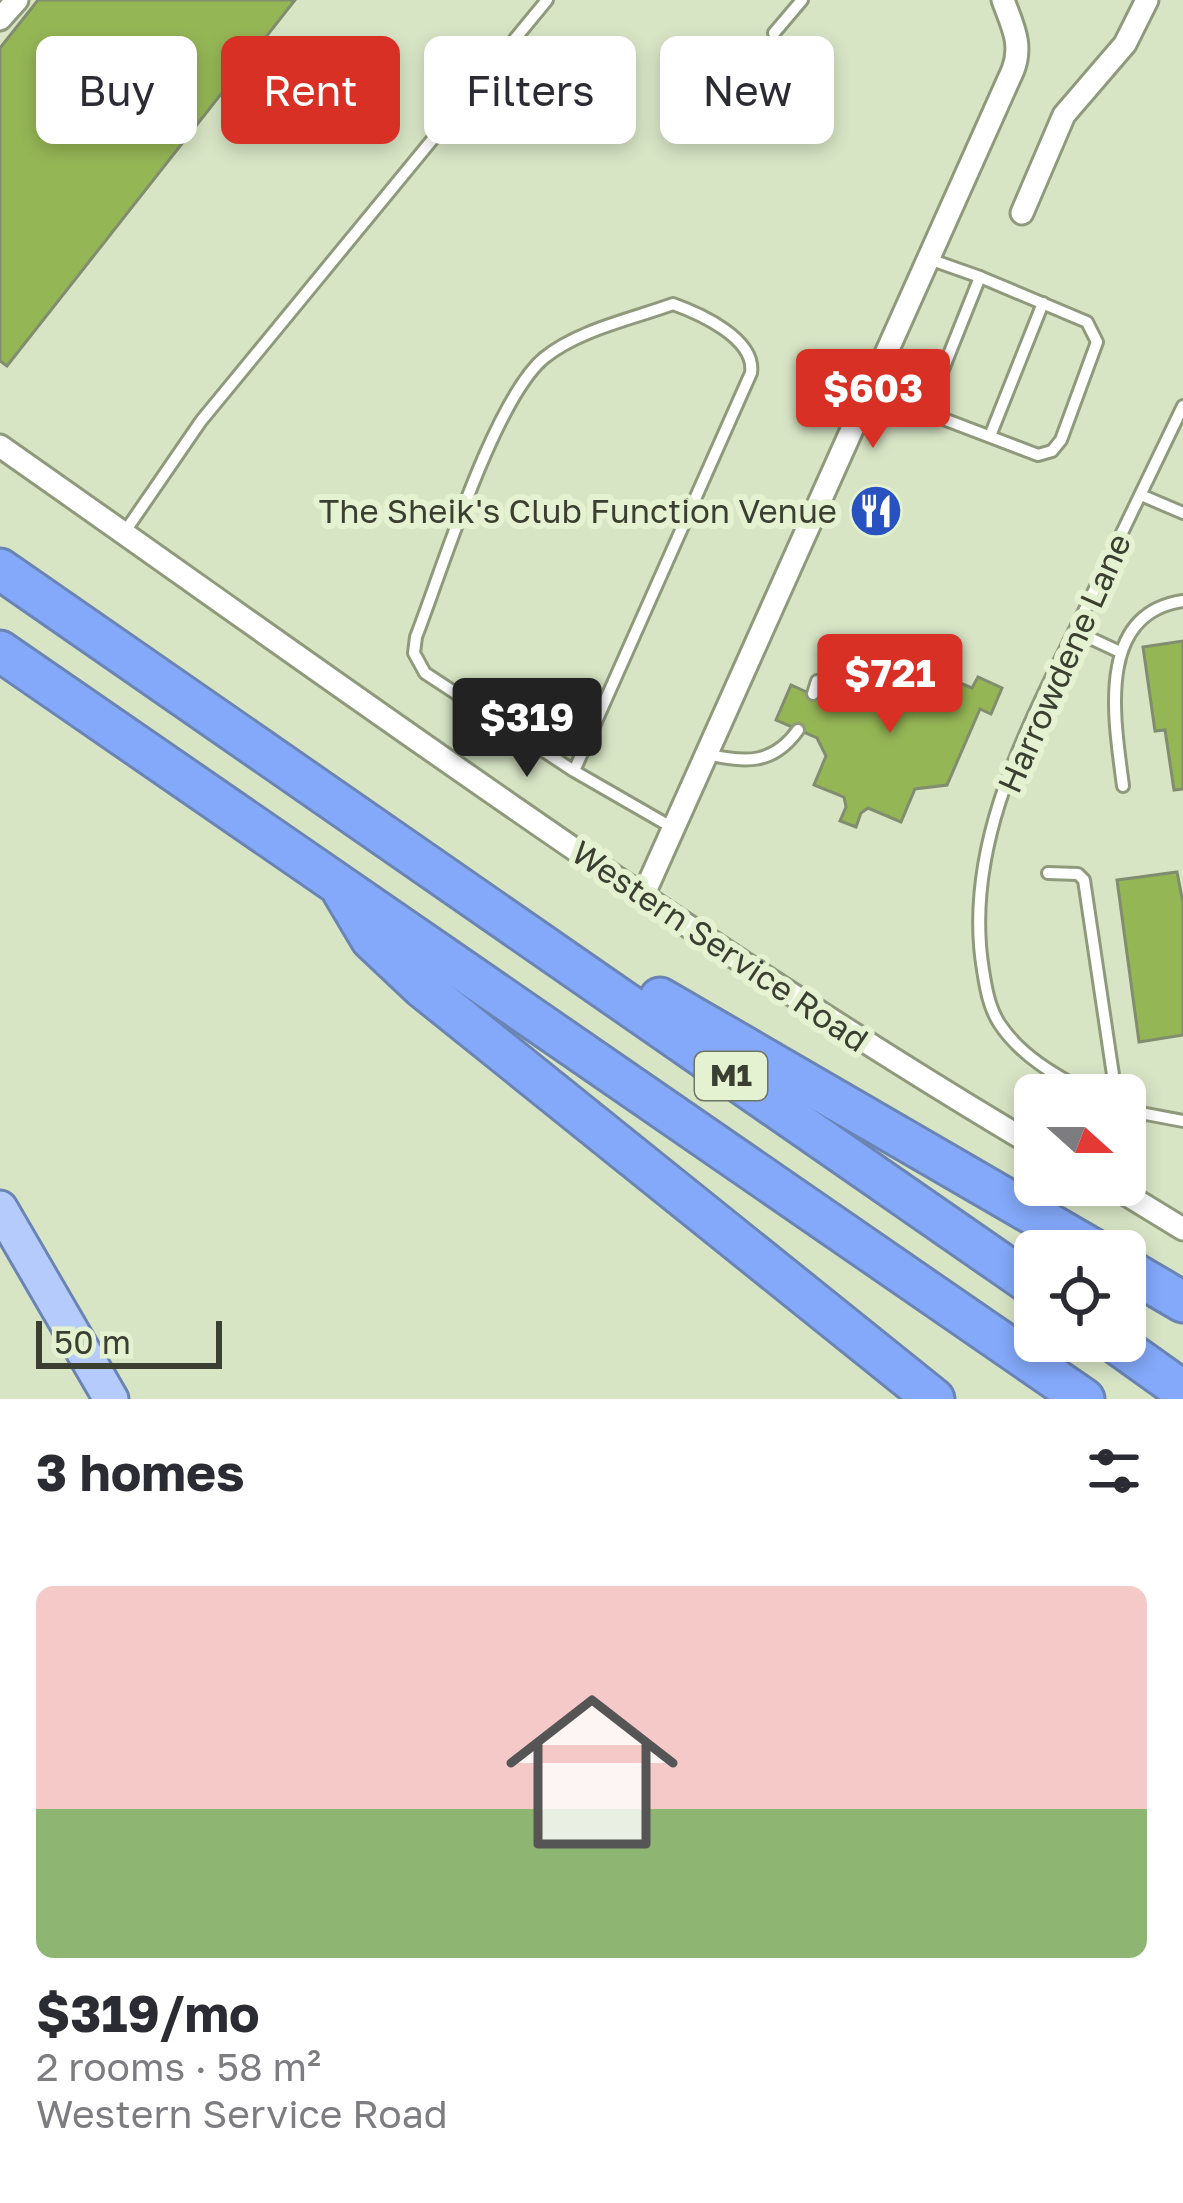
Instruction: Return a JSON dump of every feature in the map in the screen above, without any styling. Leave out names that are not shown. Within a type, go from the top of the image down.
[{"type":"highway","name":"M1","points":[[0,569],[1014,1272]]},
{"type":"highway","name":"M1","points":[[0,651],[1084,1399]]},
{"type":"highway","points":[[427,864],[488,889],[682,1011],[1060,1230]]},
{"type":"highway","points":[[338,882],[371,939],[423,988],[934,1399]]},
{"type":"highway","points":[[1146,1280],[1183,1302]]},
{"type":"highway","points":[[1142,1362],[1183,1391]]},
{"type":"main road","points":[[0,1208],[111,1399]]},
{"type":"street","points":[[0,19],[17,0]]},
{"type":"street","points":[[643,896],[1019,55],[1003,0]]},
{"type":"street","points":[[1022,213],[1064,115],[1125,44],[1147,0]]},
{"type":"street","name":"Western Service Road","points":[[0,446],[643,896],[875,1050],[1014,1133]]},
{"type":"street","points":[[1146,1202],[1183,1215]]},
{"type":"street","points":[[1146,1204],[1183,1228]]},
{"type":"lane","points":[[124,533],[201,421],[548,0]]},
{"type":"lane","points":[[774,33],[802,0]]},
{"type":"lane","points":[[869,391],[1038,455],[1052,451],[1060,440],[1097,342],[1087,322],[929,259]]},
{"type":"lane","points":[[926,412],[980,277]]},
{"type":"lane","points":[[990,436],[1043,303]]},
{"type":"lane","points":[[574,770],[751,373],[749,351],[709,321],[673,304],[585,336],[537,365],[501,417],[416,637],[414,653],[425,673],[574,770],[673,828]]},
{"type":"lane","name":"Harrowdene Lane","points":[[1056,1074],[1020,1049],[998,1022],[983,976],[978,918],[990,840],[1009,771],[1183,406]]},
{"type":"lane","points":[[1141,495],[1183,514]]},
{"type":"lane","points":[[1123,786],[1114,711],[1120,652],[1139,623],[1167,603],[1183,601]]},
{"type":"lane","points":[[1075,631],[1120,652]]},
{"type":"lane","points":[[813,694],[817,681]]},
{"type":"lane","points":[[706,754],[751,760],[786,747],[798,730]]},
{"type":"lane","points":[[1048,873],[1078,874],[1084,880],[1113,1074]]},
{"type":"lane","points":[[1146,1115],[1183,1121]]},
{"type":"building","points":[[38,0],[295,0],[267,36],[221,36],[221,94],[197,125],[197,36],[36,36],[36,144],[182,144],[7,366],[0,361],[0,48]]},
{"type":"building","points":[[1183,641],[1183,789],[1174,790],[1165,730],[1155,731],[1143,647]]},
{"type":"building","points":[[908,661],[972,688],[978,677],[1002,688],[991,714],[980,709],[947,785],[915,789],[901,822],[868,808],[856,827],[840,821],[846,807],[844,797],[814,785],[826,756],[817,738],[776,720],[791,685],[831,703],[850,700],[864,667],[895,681]]},
{"type":"building","points":[[1177,872],[1183,903],[1183,1035],[1139,1042],[1117,880]]},
{"type":"place","name":"The Sheik's Club Function Venue","points":[[876,511]]}]
